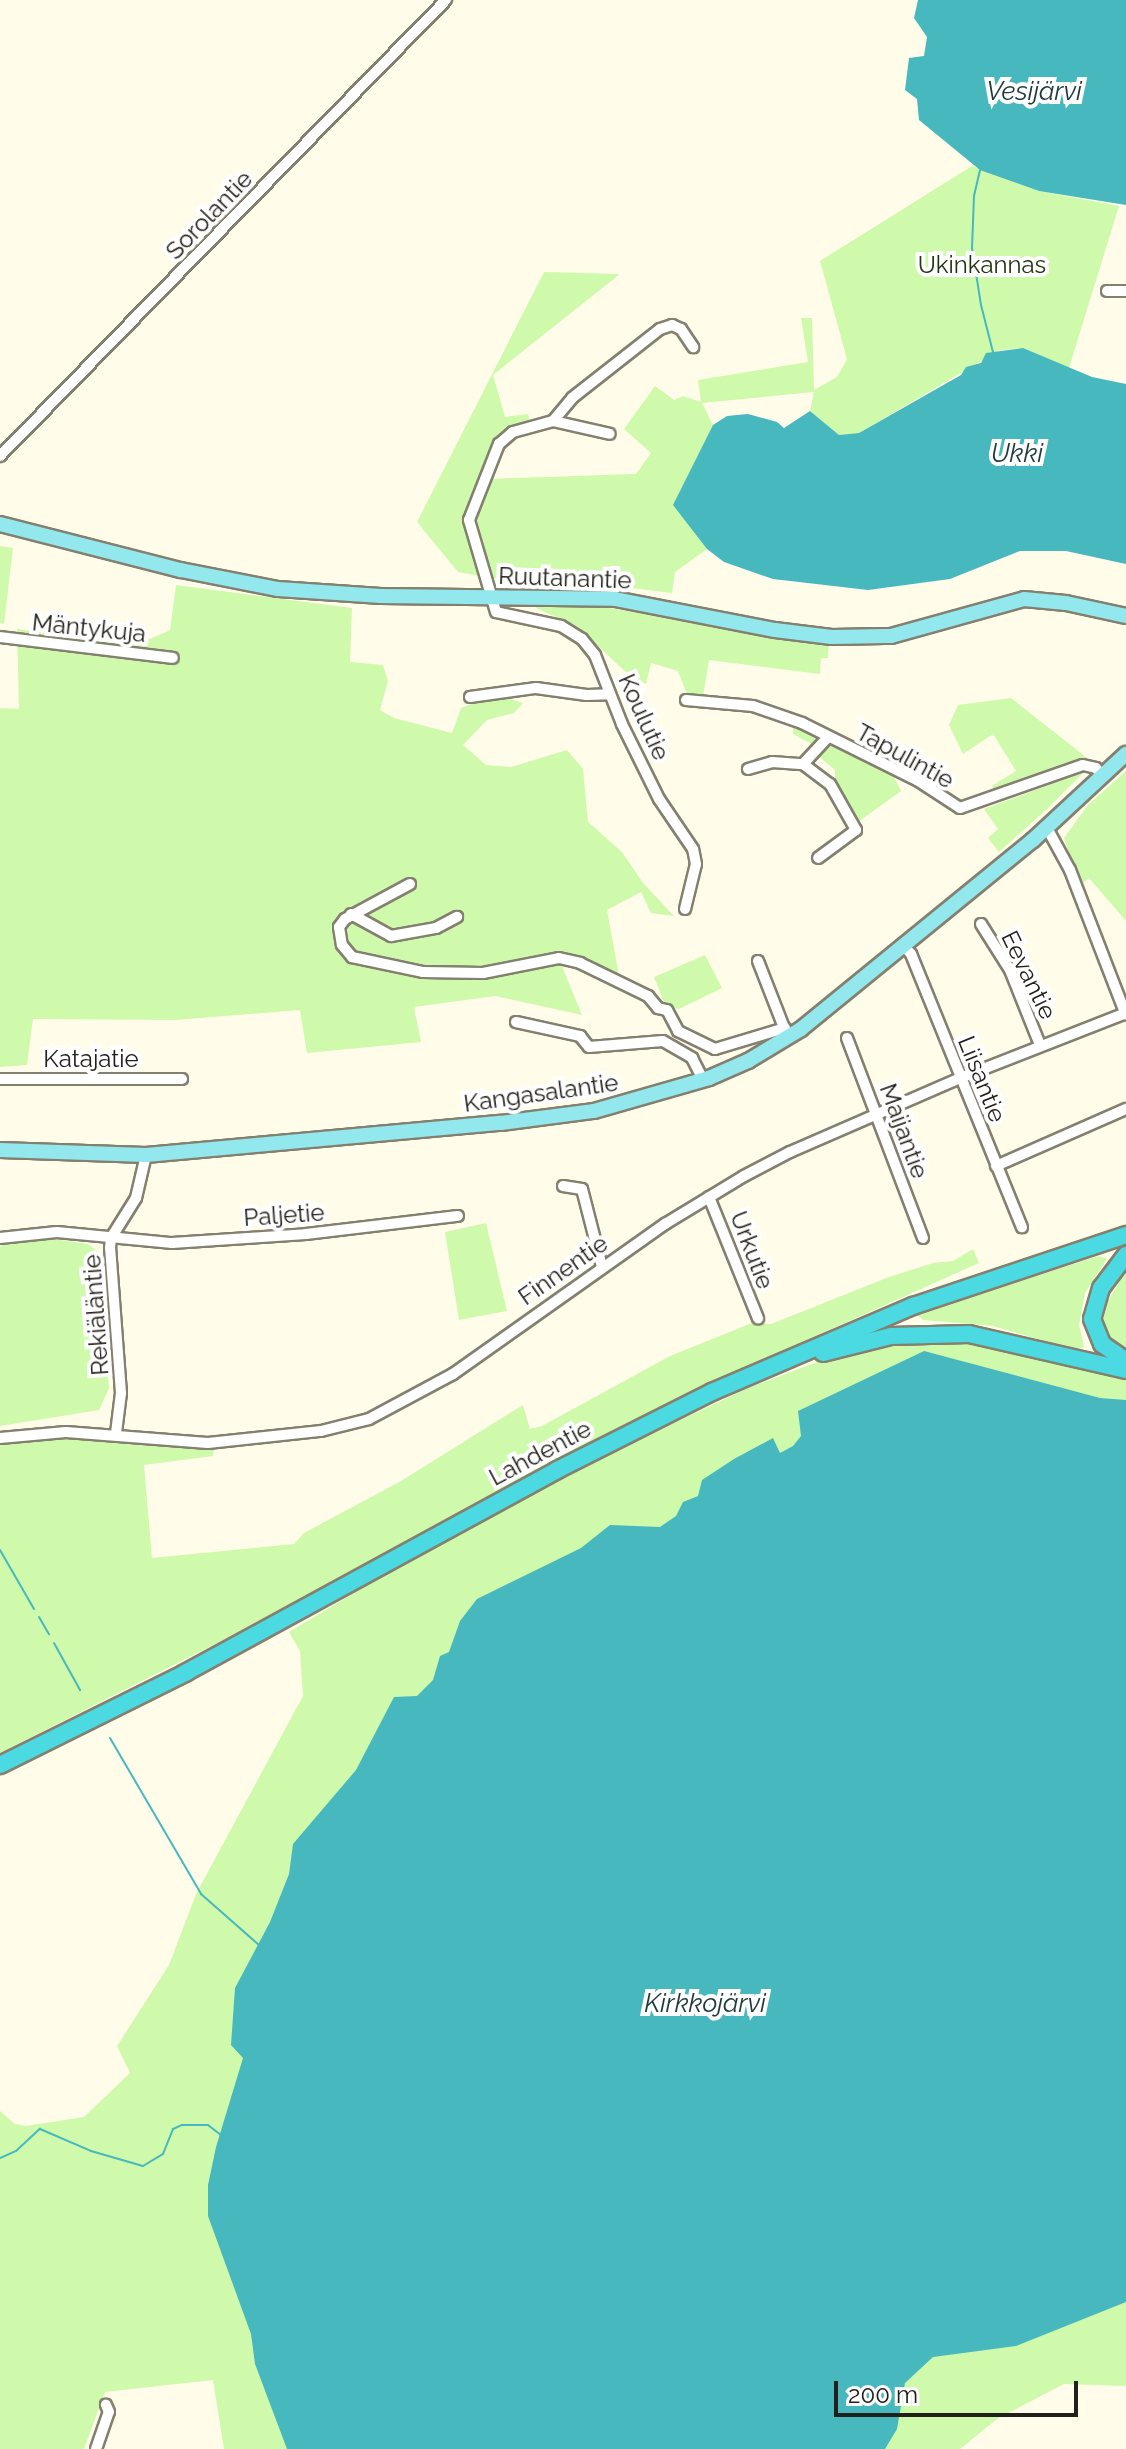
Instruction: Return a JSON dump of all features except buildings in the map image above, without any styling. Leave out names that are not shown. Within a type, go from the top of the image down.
[{"type":"highway","points":[[1012,1270],[1082,1244],[1126,1221]]},
{"type":"highway","name":"Lahdentie","points":[[0,1765],[185,1673],[557,1470],[712,1392],[901,1311],[1012,1270],[1126,1235]]},
{"type":"highway","points":[[1126,1255],[1101,1288],[1092,1319],[1102,1344],[1126,1361]]},
{"type":"highway","points":[[712,1392],[846,1346],[918,1333],[969,1334],[1001,1339],[1086,1363],[1126,1370]]},
{"type":"main road","name":"Ruutanantie","points":[[0,524],[181,570],[278,589],[381,596],[615,599],[775,630],[848,638],[891,636],[925,629],[1024,599],[1066,603],[1126,616]]},
{"type":"main road","name":"Kangasalantie","points":[[0,1150],[146,1155],[563,1116],[624,1105],[703,1080],[787,1033],[904,946],[1047,828],[1101,774],[1123,757]]},
{"type":"street","name":"Sorolantie","points":[[0,456],[446,0]]},
{"type":"street","points":[[1107,291],[1126,291]]},
{"type":"street","points":[[553,421],[601,373],[660,329],[672,325],[681,329],[693,347]]},
{"type":"street","points":[[493,597],[471,532],[471,509],[499,444],[513,432],[553,421],[610,434]]},
{"type":"street","name":"Koulutie","points":[[493,597],[496,612],[561,626],[582,639],[595,655],[659,799],[693,849],[696,864],[685,909]]},
{"type":"street","name":"Mäntykuja","points":[[0,637],[173,658]]},
{"type":"street","points":[[470,697],[536,688],[587,695],[610,694]]},
{"type":"street","name":"Tapulintie","points":[[686,700],[753,706],[828,737],[917,780],[960,808],[1083,765],[1096,768],[1101,774]]},
{"type":"street","points":[[803,764],[828,737]]},
{"type":"street","points":[[748,769],[772,762],[803,764],[830,784],[856,830],[818,858]]},
{"type":"street","points":[[1047,828],[1070,870],[1126,1014]]},
{"type":"street","points":[[410,884],[351,914],[339,927],[342,945],[352,957],[423,972],[483,973],[559,958],[580,963],[648,996],[658,1008],[667,1010],[678,1031],[715,1049],[787,1033],[758,961]]},
{"type":"street","points":[[351,914],[391,936],[436,928],[457,917]]},
{"type":"street","name":"Eevantie","points":[[981,924],[1010,970],[1040,1045]]},
{"type":"street","name":"Liisantie","points":[[904,946],[911,954],[1022,1227]]},
{"type":"street","name":"Finnentie","points":[[0,1438],[66,1432],[116,1433],[208,1443],[321,1431],[369,1419],[453,1374],[602,1267],[709,1197],[790,1152],[1040,1045],[1126,1014]]},
{"type":"street","points":[[516,1022],[580,1036],[589,1047],[663,1041],[692,1058],[703,1080]]},
{"type":"street","name":"Maijantie","points":[[847,1038],[923,1238]]},
{"type":"street","name":"Katajatie","points":[[0,1079],[182,1079]]},
{"type":"street","points":[[996,1166],[1126,1109]]},
{"type":"street","name":"Rekiäläntie","points":[[116,1433],[121,1393],[111,1238],[136,1198],[145,1171],[146,1155]]},
{"type":"street","points":[[563,1186],[582,1189],[602,1267]]},
{"type":"street","name":"Urkutie","points":[[709,1197],[758,1318]]},
{"type":"street","name":"Paljetie","points":[[0,1238],[57,1232],[172,1243],[306,1234],[458,1216]]},
{"type":"street","points":[[96,2449],[109,2412],[106,2405]]},
{"type":"green space","name":"Ukinkannas","points":[[972,166],[1039,191],[1119,206],[1069,368],[1023,348],[1000,350],[859,433],[839,435],[810,411],[814,392],[702,403],[713,425],[674,504],[707,549],[675,572],[672,593],[575,581],[522,583],[458,572],[417,522],[544,272],[620,274],[493,375],[505,417],[528,414],[531,425],[499,444],[486,479],[636,474],[651,453],[624,429],[655,386],[674,400],[683,396],[701,402],[698,380],[808,362],[801,318],[812,318],[814,390],[837,377],[847,359],[820,261]]},
{"type":"green space","points":[[0,546],[13,548],[4,624],[0,623]]},
{"type":"green space","points":[[176,585],[352,608],[350,662],[383,665],[388,681],[380,710],[394,718],[452,733],[461,708],[496,695],[523,703],[514,713],[487,720],[463,745],[486,765],[511,767],[567,750],[583,769],[588,822],[622,852],[643,883],[674,916],[651,913],[641,892],[607,910],[619,976],[559,959],[582,1015],[495,996],[414,1007],[421,1042],[307,1053],[300,1010],[175,1020],[33,1019],[27,1065],[0,1067],[0,708],[19,709],[17,629],[66,636],[150,639],[170,630]]},
{"type":"green space","points":[[576,603],[829,642],[828,658],[821,658],[820,674],[709,660],[703,697],[688,697],[678,671],[651,663],[646,684],[631,677],[578,627],[536,608],[535,604]]},
{"type":"green space","points":[[1011,698],[1087,758],[996,792],[992,786],[1016,771],[993,734],[963,754],[949,725],[958,705]]},
{"type":"green space","points":[[793,721],[890,769],[901,791],[858,822],[835,779],[835,770],[817,755],[821,749],[793,734]]},
{"type":"green space","points":[[1126,771],[1126,921],[1089,878],[1080,886],[1064,838],[1087,806]]},
{"type":"green space","points":[[1084,772],[999,852],[988,838],[998,829],[984,809]]},
{"type":"green space","points":[[705,955],[722,988],[679,1009],[666,1007],[654,977]]},
{"type":"green space","points":[[486,1223],[507,1311],[459,1320],[445,1232]]},
{"type":"green space","points":[[25,1239],[88,1244],[97,1251],[109,1388],[99,1410],[0,1426],[0,1246]]},
{"type":"green space","points":[[973,1249],[979,1263],[675,1399],[219,1642],[0,1753],[0,1443],[81,1438],[214,1448],[213,1456],[144,1465],[152,1558],[294,1544],[304,1533],[401,1481],[523,1405],[530,1429],[542,1426],[670,1356],[752,1323],[771,1324],[889,1277],[933,1263],[953,1261]]},
{"type":"green space","points":[[1099,1256],[1107,1259],[1085,1293],[1079,1325],[1084,1347],[1076,1350],[993,1326],[923,1320],[916,1314]]},
{"type":"green space","points":[[1126,1271],[1126,1348],[1115,1343],[1107,1334],[1103,1319],[1108,1301]]},
{"type":"green space","name":"Kirkkojärvi","points":[[923,1338],[970,1341],[1126,1374],[1126,2386],[1064,2384],[997,2419],[960,2449],[224,2449],[213,2380],[105,2392],[84,2449],[0,2449],[0,2111],[15,2124],[26,2126],[84,2117],[130,2073],[117,2046],[169,1965],[196,1894],[303,1696],[300,1651],[289,1632],[354,1593],[353,1589],[558,1478],[748,1388],[828,1358]]},
{"type":"water","name":"Vesijärvi","points":[[918,0],[1126,0],[1126,205],[1039,191],[980,170],[919,120],[917,99],[905,90],[909,58],[924,56],[927,37],[914,18]]},
{"type":"water","name":"Ukki","points":[[1023,348],[1092,377],[1126,384],[1126,564],[1066,551],[1020,551],[950,579],[868,590],[773,579],[724,562],[707,549],[673,505],[713,425],[727,416],[748,414],[777,422],[784,428],[810,411],[839,435],[859,433],[961,375],[966,367],[981,363],[986,353]]},
{"type":"water","name":"Kirkkojärvi","points":[[924,1351],[1100,1398],[1126,1400],[1126,2302],[1016,2346],[933,2357],[905,2383],[897,2429],[885,2449],[287,2449],[255,2364],[251,2334],[208,2216],[208,2185],[243,2058],[231,2045],[235,1988],[270,1922],[289,1874],[293,1844],[356,1770],[394,1697],[417,1696],[433,1680],[440,1656],[449,1652],[460,1621],[477,1599],[581,1548],[610,1525],[660,1527],[676,1516],[683,1502],[698,1496],[702,1480],[734,1459],[773,1438],[780,1453],[793,1446],[801,1436],[798,1411]]},
{"type":"waterway","points":[[980,170],[974,196],[972,248],[981,305],[993,352]]},
{"type":"waterway","points":[[0,1550],[34,1609]]},
{"type":"waterway","points":[[39,1617],[49,1634]]},
{"type":"waterway","points":[[54,1643],[80,1690]]},
{"type":"waterway","points":[[110,1738],[201,1894],[258,1944]]},
{"type":"waterway","points":[[0,2158],[16,2151],[40,2129],[91,2151],[143,2166],[163,2154],[173,2129],[182,2125],[208,2125],[222,2136]]}]
